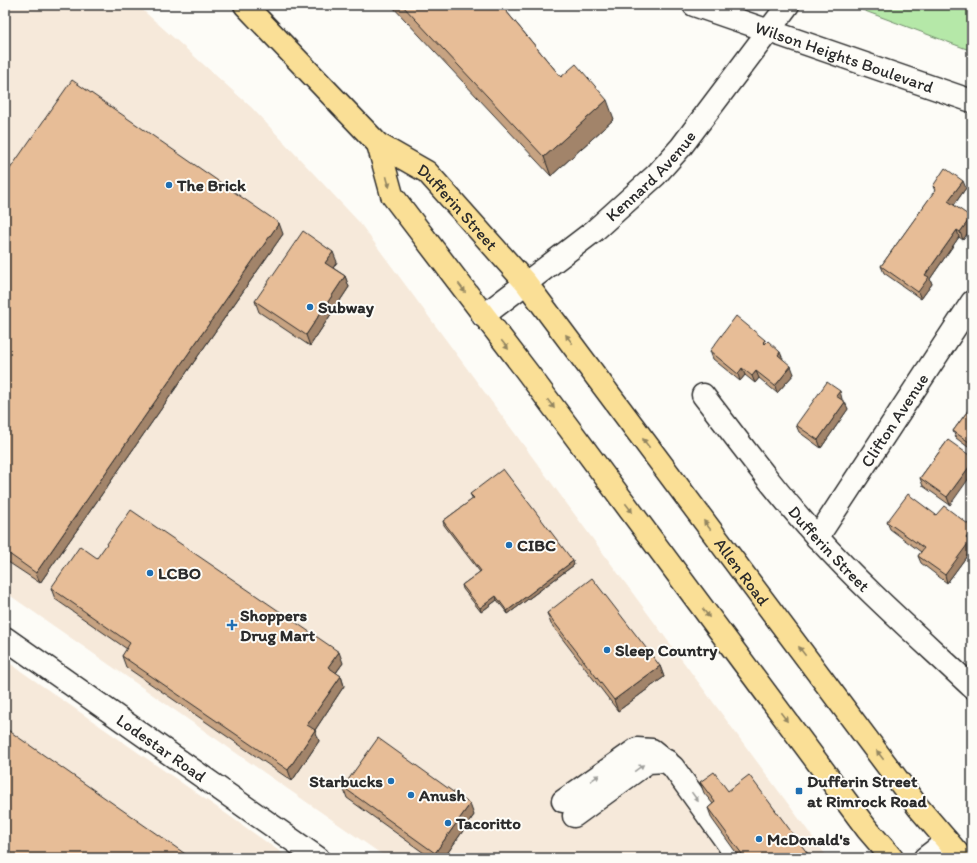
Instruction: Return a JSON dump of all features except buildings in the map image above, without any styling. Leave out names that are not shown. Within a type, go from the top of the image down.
[{"type":"main road","name":"Dufferin Street","points":[[245,5],[378,144],[427,172],[526,283]]},
{"type":"main road","name":"Dufferin Street","points":[[378,144],[392,195],[483,316]]},
{"type":"main road","name":"Allen Road","points":[[526,283],[918,807],[962,858]]},
{"type":"main road","points":[[483,316],[528,373],[867,830],[892,858]]},
{"type":"street","name":"Wilson Heights Boulevard","points":[[694,5],[972,101]]},
{"type":"street","name":"Kennard Avenue","points":[[483,316],[594,231],[656,175],[681,147],[788,5]]},
{"type":"street","name":"Clifton Avenue","points":[[817,538],[972,302]]},
{"type":"street","name":"Dufferin Street","points":[[703,395],[792,509],[817,538],[856,578],[972,687]]},
{"type":"street","name":"Lodestar Road","points":[[5,638],[297,852],[318,858]]},
{"type":"street","points":[[569,808],[637,749],[652,750],[673,766],[729,845],[735,858]]},
{"type":"street","points":[[925,858],[947,841]]},
{"type":"shaded area","points":[[5,5],[137,5],[251,107],[359,222],[828,858],[387,858],[5,592]]},
{"type":"shaded area","points":[[5,660],[228,815],[289,858],[5,858]]},
{"type":"green space","points":[[849,5],[972,5],[972,51]]},
{"type":"place","name":"The Brick","points":[[169,185]]},
{"type":"place","name":"Subway","points":[[310,307]]},
{"type":"place","name":"CIBC","points":[[509,545]]},
{"type":"place","name":"LCBO","points":[[150,573]]},
{"type":"place","name":"Shoppers Drug Mart","points":[[232,625]]},
{"type":"place","name":"Sleep Country","points":[[607,650]]},
{"type":"place","name":"Starbucks","points":[[391,781]]},
{"type":"place","name":"Dufferin Street at Rimrock Road","points":[[799,791]]},
{"type":"place","name":"Anush","points":[[411,795]]},
{"type":"place","name":"Tacoritto","points":[[448,823]]},
{"type":"place","name":"McDonald's","points":[[759,839]]}]
